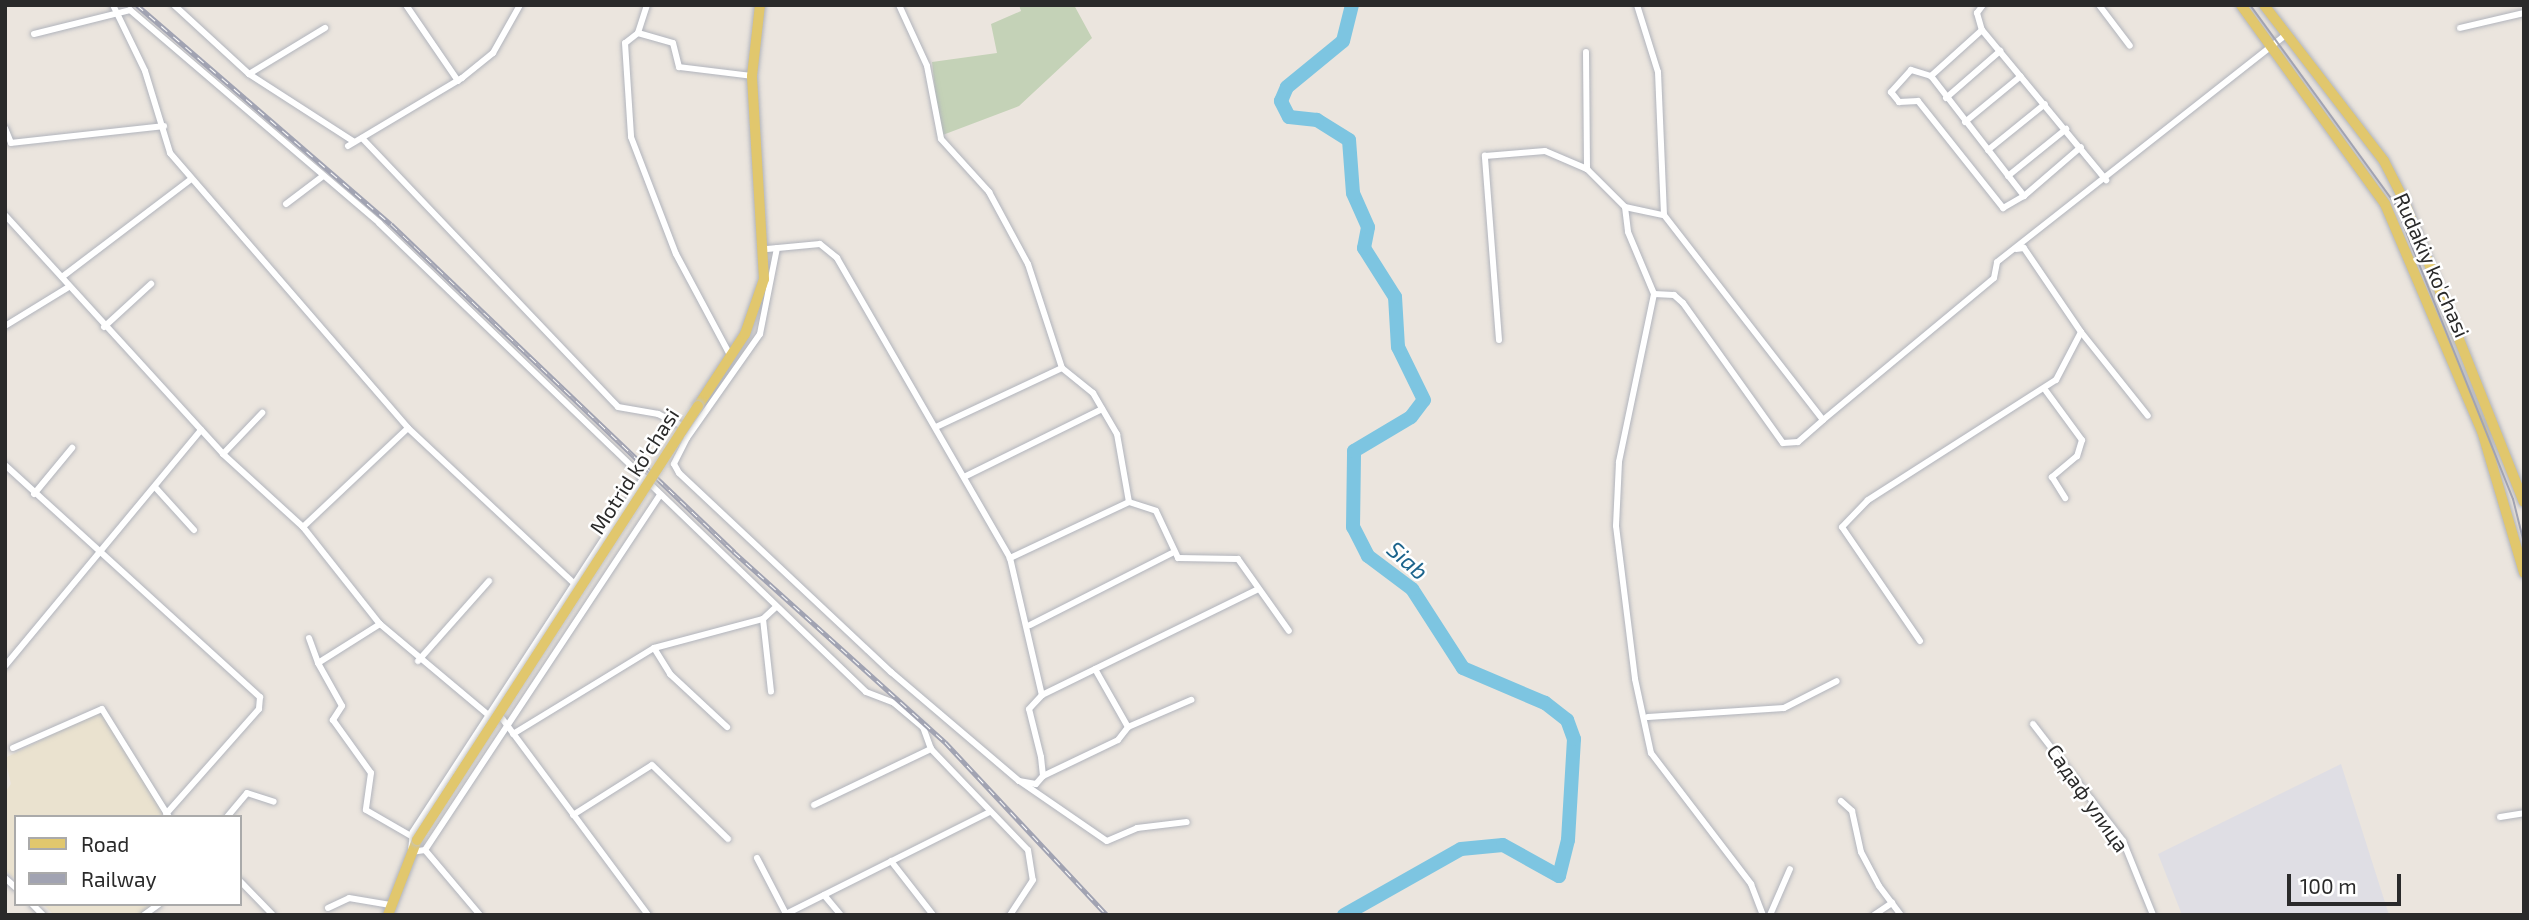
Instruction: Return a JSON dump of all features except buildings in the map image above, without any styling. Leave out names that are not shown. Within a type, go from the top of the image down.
[{"type":"main road","name":"Motrid ko'chasi","points":[[389,910],[414,838],[502,722],[579,587],[730,357],[761,293],[772,249],[752,76],[760,5]]},
{"type":"main road","name":"Rudakiy ko'chasi","points":[[2241,5],[2365,173],[2428,298],[2482,431],[2524,573]]},
{"type":"main road","name":"Rudakiy ko'chasi","points":[[2264,5],[2384,161],[2444,292],[2524,502]]},
{"type":"main road","points":[[2428,298],[2444,292]]},
{"type":"street","points":[[174,5],[249,75],[351,144],[458,81],[492,53],[520,5]]},
{"type":"street","points":[[406,5],[458,81]]},
{"type":"street","points":[[647,5],[638,33],[625,43],[631,136],[676,254],[730,357]]},
{"type":"street","points":[[899,5],[927,66],[941,139],[989,192],[1028,264],[1062,368],[1102,409],[1117,434],[1129,502]]},
{"type":"street","points":[[1637,5],[1658,72],[1664,215],[1823,419]]},
{"type":"street","points":[[1983,5],[1977,13],[1982,30],[2106,180]]},
{"type":"street","points":[[2099,5],[2130,46]]},
{"type":"street","points":[[115,7],[164,126],[170,153],[408,428],[579,587]]},
{"type":"street","points":[[34,34],[115,7],[130,10],[323,176],[644,477],[866,692],[894,703],[923,727],[931,749],[990,812],[1015,834],[1033,865],[1033,880],[1010,915]]},
{"type":"street","points":[[2460,27],[2524,13]]},
{"type":"street","points":[[249,75],[325,28]]},
{"type":"street","points":[[1931,76],[1982,30]]},
{"type":"street","points":[[638,33],[673,43],[679,67],[752,76]]},
{"type":"street","points":[[1654,294],[1674,295],[1683,303],[1783,443],[1798,442],[1966,303],[2015,249],[2106,180],[2285,35]]},
{"type":"street","points":[[1946,98],[2000,51]]},
{"type":"street","points":[[1586,52],[1587,169]]},
{"type":"street","points":[[2024,196],[1931,76],[1911,70],[1891,92],[1899,102],[1917,102],[2003,208],[2024,196],[2081,147]]},
{"type":"street","points":[[1965,122],[2021,75]]},
{"type":"street","points":[[1988,150],[2045,104]]},
{"type":"street","points":[[5,128],[12,143],[164,126]]},
{"type":"street","points":[[2008,176],[2066,130]]},
{"type":"street","points":[[362,138],[618,407],[659,414],[685,427]]},
{"type":"street","points":[[1499,340],[1485,156],[1545,151],[1587,169],[1625,207],[1664,215]]},
{"type":"street","points":[[286,204],[323,176]]},
{"type":"street","points":[[62,276],[191,179]]},
{"type":"street","points":[[1625,207],[1628,232],[1654,294],[1619,462],[1616,526],[1634,679],[1648,718],[1651,752],[1751,884],[1763,915]]},
{"type":"street","points":[[5,215],[62,276],[67,288],[223,454],[303,527],[380,624],[418,661],[488,715],[502,722],[648,915]]},
{"type":"street","points":[[1042,695],[1030,625],[1010,558],[831,248],[772,249],[760,334],[674,464],[823,614],[1019,781],[1107,841],[1137,828],[1186,821]]},
{"type":"street","points":[[2015,249],[2024,248],[2081,332],[2148,415]]},
{"type":"street","points":[[104,327],[151,284]]},
{"type":"street","points":[[5,326],[67,288]]},
{"type":"street","points":[[1920,641],[1842,527],[1845,521],[1868,500],[2046,391],[2081,332]]},
{"type":"street","points":[[936,427],[1062,368]]},
{"type":"street","points":[[2046,391],[2082,439],[2077,456],[2052,477],[2065,498]]},
{"type":"street","points":[[964,477],[1102,409]]},
{"type":"street","points":[[223,454],[262,413]]},
{"type":"street","points":[[303,527],[408,428]]},
{"type":"street","points":[[5,666],[201,430]]},
{"type":"street","points":[[34,494],[72,448]]},
{"type":"street","points":[[5,465],[262,703],[168,815],[102,709],[13,748]]},
{"type":"street","points":[[309,638],[318,663],[342,706],[333,720],[371,773],[366,810],[414,838],[488,715],[579,587],[644,477]]},
{"type":"street","points":[[155,487],[194,530]]},
{"type":"street","points":[[425,850],[502,722],[517,708],[660,495]]},
{"type":"street","points":[[1010,558],[1129,502],[1156,511],[1172,552],[1187,562],[1232,556],[1289,631]]},
{"type":"street","points":[[1030,625],[1172,552]]},
{"type":"street","points":[[418,661],[489,581]]},
{"type":"street","points":[[1043,776],[1029,709],[1042,695],[1258,589]]},
{"type":"street","points":[[513,734],[654,648],[764,620],[776,607]]},
{"type":"street","points":[[764,620],[771,692]]},
{"type":"street","points":[[318,663],[380,624]]},
{"type":"street","points":[[654,648],[670,674],[727,727]]},
{"type":"street","points":[[1095,669],[1129,727]]},
{"type":"street","points":[[1648,718],[1784,708],[1837,681]]},
{"type":"street","points":[[502,694],[517,708]]},
{"type":"street","points":[[1019,781],[1036,784],[1043,776],[1118,740],[1129,727],[1191,700]]},
{"type":"street","name":"Садаф улица","points":[[2033,724],[2123,841],[2153,915]]},
{"type":"street","points":[[814,805],[931,749]]},
{"type":"street","points":[[573,815],[652,765],[728,839]]},
{"type":"street","points":[[229,815],[247,793],[274,802]]},
{"type":"street","points":[[1841,801],[1852,811],[1861,852],[1902,915]]},
{"type":"street","points":[[757,858],[786,914],[990,812]]},
{"type":"street","points":[[2500,817],[2524,813]]},
{"type":"street","points":[[411,852],[425,850]]},
{"type":"street","points":[[425,850],[480,915]]},
{"type":"street","points":[[891,861],[933,915]]},
{"type":"street","points":[[1770,915],[1790,869]]},
{"type":"street","points":[[242,883],[273,915]]},
{"type":"street","points":[[824,895],[841,915]]},
{"type":"street","points":[[328,908],[349,898],[389,910]]},
{"type":"street","points":[[1874,915],[1892,903]]},
{"type":"shaded area","points":[[100,711],[168,815],[14,815],[14,878],[5,870],[5,792],[11,784],[5,758]]},
{"type":"shaded area","points":[[2341,764],[2389,915],[2182,915],[2158,854]]},
{"type":"shaded area","points":[[45,906],[152,906],[139,915],[54,915]]},
{"type":"green space","points":[[1019,5],[1074,5],[1092,38],[1019,106],[940,136],[932,62],[997,53],[991,24],[1021,11]]},
{"type":"waterway","name":"Siab","points":[[1344,915],[1461,849],[1503,845],[1559,876],[1568,840],[1574,739],[1567,720],[1545,703],[1463,668],[1412,589],[1368,556],[1353,527],[1354,451],[1411,417],[1424,400],[1398,347],[1395,297],[1364,248],[1368,227],[1353,193],[1349,140],[1317,120],[1289,117],[1281,101],[1287,87],[1343,41],[1352,5]]},
{"type":"tram line","points":[[2250,5],[2395,204],[2513,499],[2524,543]]},
{"type":"railway","points":[[137,5],[391,224],[734,552],[945,742],[1107,915]]}]
